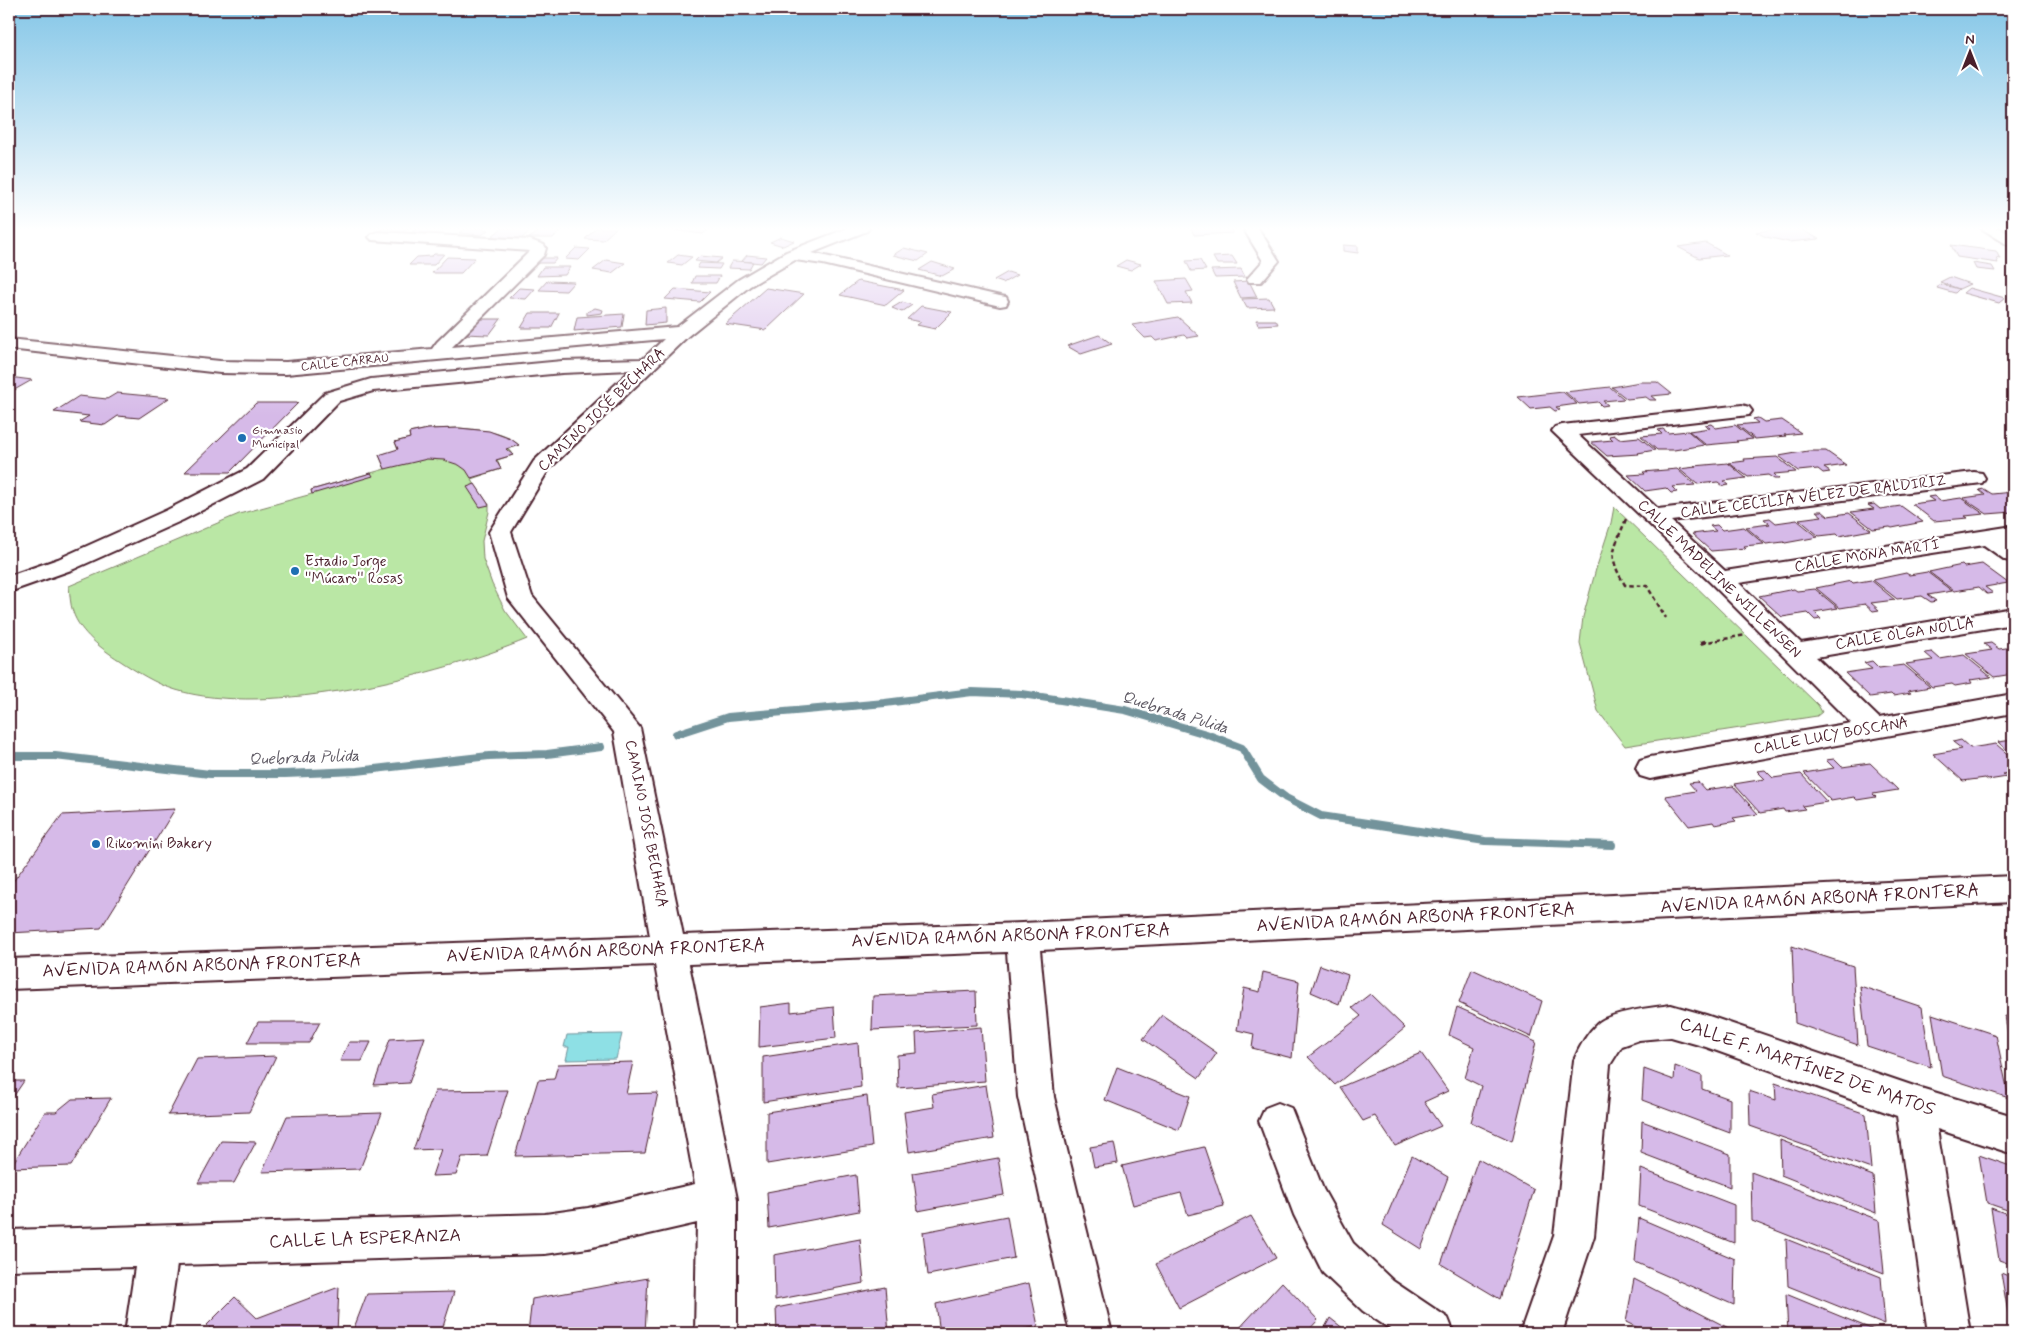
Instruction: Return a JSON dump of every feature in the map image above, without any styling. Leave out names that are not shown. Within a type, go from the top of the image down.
[{"type":"street","points":[[439,353],[499,291]]},
{"type":"street","name":"CAMINO JOSÉ BECHARA","points":[[716,1333],[717,1199],[626,728],[520,598],[500,532],[541,465],[682,332],[734,291]]},
{"type":"street","points":[[956,291],[1000,301]]},
{"type":"street","name":"CALLE CARRAU","points":[[10,345],[36,346],[220,368],[286,368],[682,332]]},
{"type":"street","points":[[15,577],[66,564],[174,515],[255,474],[332,397],[371,385],[562,367],[648,364]]},
{"type":"street","name":"CALLE MADELINE WILLENSEN","points":[[1742,411],[1562,431],[1720,579],[1874,729]]},
{"type":"street","name":"CALLE CECILIA VÉLEZ DE RALDIRIZ","points":[[1653,516],[1974,478]]},
{"type":"street","name":"CALLE MONA MARTÍ","points":[[1720,579],[2013,533]]},
{"type":"street","points":[[1988,537],[2013,555]]},
{"type":"street","name":"CALLE OLGA NOLLA","points":[[1796,652],[2013,616]]},
{"type":"street","name":"CALLE LUCY BOSCANA","points":[[1650,768],[2013,704]]},
{"type":"street","name":"AVENIDA RAMÓN ARBONA FRONTERA","points":[[9,974],[670,948],[1022,937],[2013,889]]},
{"type":"street","points":[[1022,937],[1036,1097],[1091,1333]]},
{"type":"street","name":"CALLE F. MARTÍNEZ DE MATOS","points":[[1541,1333],[1574,1236],[1592,1060],[1610,1034],[1640,1024],[1671,1021],[1706,1031],[1914,1104],[2013,1135]]},
{"type":"street","points":[[1914,1104],[1949,1333]]},
{"type":"street","points":[[1278,1120],[1308,1201],[1338,1258],[1378,1296],[1433,1333]]},
{"type":"street","name":"CALLE LA ESPERANZA","points":[[9,1250],[545,1234],[588,1228],[717,1199]]},
{"type":"street","points":[[146,1333],[159,1246]]},
{"type":"path","points":[[1626,519],[1612,555],[1617,572],[1624,585],[1647,586],[1666,618]]},
{"type":"path","points":[[1700,643],[1746,634]]},
{"type":"green space","name":"Estadio Jorge ''Múcaro'' Rosas","points":[[459,428],[498,434],[519,445],[508,449],[513,455],[497,460],[501,469],[471,479],[489,505],[482,541],[483,559],[492,584],[505,610],[527,639],[491,653],[402,678],[304,696],[257,699],[214,697],[176,690],[161,684],[99,646],[86,634],[76,620],[71,606],[69,586],[239,514],[312,494],[311,490],[385,469],[379,455],[398,450],[395,442],[410,438],[409,433],[428,429]]},
{"type":"green space","points":[[1614,507],[1818,705],[1822,712],[1817,716],[1625,746],[1598,711],[1580,643],[1583,617]]},
{"type":"water","points":[[622,1034],[616,1059],[566,1060],[569,1047],[564,1047],[567,1035]]},
{"type":"building","points":[[516,291],[534,291],[526,299],[509,298]]},
{"type":"building","points":[[673,291],[710,292],[700,302],[665,299]]},
{"type":"building","points":[[763,291],[783,291],[804,294],[766,330],[725,324]]},
{"type":"building","points":[[846,291],[903,291],[886,305],[840,295]]},
{"type":"building","points":[[1161,291],[1193,291],[1186,292],[1192,303],[1168,304]]},
{"type":"building","points":[[1237,291],[1254,291],[1257,297],[1241,298]]},
{"type":"building","points":[[1966,291],[1978,291],[2005,298],[1999,303],[1963,293]]},
{"type":"building","points":[[1269,298],[1274,307],[1247,308],[1242,299]]},
{"type":"building","points":[[902,302],[912,305],[902,312],[892,308]]},
{"type":"building","points":[[921,306],[952,312],[935,329],[917,325],[921,322],[907,319]]},
{"type":"building","points":[[595,308],[603,310],[602,313],[587,315],[587,312]]},
{"type":"building","points":[[666,308],[666,323],[645,325],[646,310]]},
{"type":"building","points":[[530,313],[559,313],[551,328],[521,328]]},
{"type":"building","points":[[624,314],[622,327],[574,331],[577,317]]},
{"type":"building","points":[[1178,317],[1199,336],[1187,338],[1184,335],[1156,341],[1152,337],[1145,338],[1132,325]]},
{"type":"building","points":[[477,319],[501,319],[489,335],[464,334]]},
{"type":"building","points":[[1256,320],[1276,320],[1278,324],[1258,325]]},
{"type":"building","points":[[1099,335],[1112,344],[1081,354],[1067,346]]},
{"type":"building","points":[[9,377],[32,380],[9,393]]},
{"type":"building","points":[[1640,382],[1657,382],[1672,394],[1651,396],[1656,400],[1650,400],[1646,397],[1627,399],[1612,387]]},
{"type":"building","points":[[1610,387],[1624,399],[1603,401],[1608,405],[1602,406],[1598,402],[1579,404],[1565,392]]},
{"type":"building","points":[[1563,392],[1577,404],[1556,407],[1560,410],[1555,411],[1550,407],[1531,409],[1518,397]]},
{"type":"building","points":[[117,393],[169,398],[139,418],[118,416],[105,425],[79,422],[89,416],[54,412],[79,396],[107,399]]},
{"type":"building","name":"Gimnasio Municipal","points":[[256,403],[298,403],[230,472],[185,472]]},
{"type":"building","points":[[1758,418],[1764,422],[1782,420],[1801,433],[1755,439],[1737,425],[1758,423],[1753,419]]},
{"type":"building","points":[[1711,424],[1716,428],[1735,425],[1753,439],[1706,445],[1689,431],[1710,428],[1705,425]]},
{"type":"building","points":[[459,428],[489,431],[511,439],[519,445],[506,449],[513,455],[496,460],[501,469],[471,478],[466,470],[459,465],[444,460],[427,459],[385,469],[379,455],[398,449],[395,442],[410,438],[409,433],[428,429]]},
{"type":"building","points":[[1663,429],[1668,433],[1688,431],[1704,445],[1674,450],[1657,450],[1641,436],[1662,434],[1658,430]]},
{"type":"building","points":[[1614,435],[1619,439],[1639,437],[1655,450],[1639,454],[1607,456],[1591,442],[1613,440],[1609,436]]},
{"type":"building","points":[[1808,451],[1826,451],[1846,465],[1824,468],[1830,472],[1823,473],[1818,469],[1798,471],[1779,456]]},
{"type":"building","points":[[1777,457],[1796,472],[1774,474],[1779,479],[1774,479],[1768,475],[1748,477],[1729,463],[1745,461],[1744,459]]},
{"type":"building","points":[[1728,463],[1746,478],[1724,481],[1729,485],[1723,486],[1718,482],[1697,484],[1679,469],[1696,467],[1694,466]]},
{"type":"building","points":[[1677,469],[1695,485],[1672,487],[1677,492],[1671,493],[1666,488],[1645,491],[1628,475],[1645,474],[1643,472]]},
{"type":"building","points":[[371,473],[373,476],[312,494],[311,490]]},
{"type":"building","points":[[475,484],[489,505],[480,507],[467,487]]},
{"type":"building","points":[[1984,489],[1992,494],[2013,492],[2013,512],[1987,514],[1963,498],[1985,495],[1979,490]]},
{"type":"building","points":[[1934,496],[1940,501],[1961,498],[1984,514],[1965,516],[1968,518],[1934,521],[1912,504],[1934,501],[1928,497]]},
{"type":"building","points":[[1874,504],[1880,509],[1901,506],[1923,522],[1892,528],[1873,529],[1851,512],[1874,509],[1868,505]]},
{"type":"building","points":[[1816,511],[1822,511],[1828,516],[1849,513],[1871,530],[1839,536],[1837,534],[1819,536],[1799,519],[1822,516]]},
{"type":"building","points":[[1770,518],[1776,523],[1797,520],[1818,537],[1785,543],[1766,544],[1746,527],[1770,524],[1764,519]]},
{"type":"building","points":[[1717,525],[1722,530],[1744,527],[1764,544],[1744,546],[1746,548],[1711,551],[1692,534],[1716,531],[1710,526]]},
{"type":"building","points":[[1982,564],[2008,583],[1985,587],[1993,593],[1987,594],[1979,587],[1954,591],[1929,572],[1962,565],[1964,567]]},
{"type":"building","points":[[1927,572],[1952,591],[1928,595],[1936,601],[1931,602],[1922,596],[1897,599],[1873,580],[1906,573],[1909,575]]},
{"type":"building","points":[[1871,580],[1895,600],[1871,603],[1879,610],[1873,611],[1865,604],[1840,608],[1816,588],[1851,581],[1853,583]]},
{"type":"building","points":[[1794,589],[1797,591],[1815,589],[1838,608],[1814,612],[1821,619],[1815,620],[1808,613],[1782,617],[1759,596]]},
{"type":"building","points":[[1991,643],[1999,649],[2013,647],[2013,674],[1994,677],[1966,654],[1992,650],[1984,644]]},
{"type":"building","points":[[1932,652],[1940,659],[1964,655],[1991,677],[1970,680],[1972,683],[1955,686],[1952,684],[1932,687],[1906,664],[1933,660],[1925,653]]},
{"type":"building","points":[[1872,661],[1879,668],[1904,665],[1930,687],[1893,696],[1891,694],[1870,697],[1845,673],[1872,669],[1864,663]]},
{"type":"building","points":[[1961,740],[1970,748],[1996,744],[2013,759],[2013,772],[2003,774],[2007,777],[1963,781],[1933,754],[1962,749],[1953,742]]},
{"type":"building","points":[[2013,740],[2013,756],[1998,742]]},
{"type":"building","points":[[1834,759],[1842,767],[1870,763],[1898,790],[1873,794],[1876,797],[1857,800],[1854,797],[1831,801],[1804,773],[1834,768],[1826,760]]},
{"type":"building","points":[[1765,770],[1773,778],[1801,774],[1827,802],[1802,806],[1805,809],[1785,812],[1783,809],[1760,813],[1734,784],[1765,779],[1757,771]]},
{"type":"building","points":[[1698,782],[1705,790],[1733,786],[1758,814],[1733,818],[1736,821],[1715,825],[1713,822],[1689,826],[1665,796],[1696,791],[1689,783]]},
{"type":"building","name":"Rikomini Bakery","points":[[175,809],[101,928],[9,933],[9,887],[62,815]]},
{"type":"building","points":[[1792,946],[1853,966],[1858,1045],[1795,1023]]},
{"type":"building","points":[[1320,965],[1348,975],[1339,1004],[1311,992]]},
{"type":"building","points":[[1472,969],[1542,1001],[1531,1037],[1459,1003]]},
{"type":"building","points":[[1263,972],[1299,981],[1292,1058],[1252,1048],[1254,1034],[1237,1030],[1244,988],[1260,992]]},
{"type":"building","points":[[1860,986],[1922,1007],[1931,1067],[1867,1046]]},
{"type":"building","points":[[976,991],[977,1025],[872,1030],[873,996]]},
{"type":"building","points":[[1370,994],[1405,1028],[1335,1085],[1308,1057],[1361,1016],[1352,1008]]},
{"type":"building","points":[[791,1003],[791,1012],[834,1007],[836,1038],[759,1047],[760,1007]]},
{"type":"building","points":[[1457,1007],[1536,1042],[1512,1141],[1471,1122],[1481,1086],[1465,1078],[1474,1047],[1449,1035]]},
{"type":"building","points":[[1932,1014],[1996,1035],[2009,1098],[1942,1076]]},
{"type":"building","points":[[1162,1015],[1217,1053],[1199,1078],[1143,1039]]},
{"type":"building","points":[[2005,1016],[2013,1018],[2013,1066]]},
{"type":"building","points":[[258,1022],[320,1022],[309,1043],[247,1043]]},
{"type":"building","points":[[981,1027],[985,1081],[898,1088],[897,1055],[917,1053],[916,1033]]},
{"type":"building","points":[[425,1037],[409,1083],[374,1085],[390,1039]]},
{"type":"building","points":[[349,1042],[371,1042],[362,1061],[340,1061]]},
{"type":"building","points":[[858,1043],[861,1087],[763,1102],[763,1057]]},
{"type":"building","points":[[1421,1053],[1448,1091],[1424,1102],[1441,1126],[1395,1146],[1375,1116],[1363,1121],[1340,1087]]},
{"type":"building","points":[[276,1056],[249,1112],[168,1115],[197,1059]]},
{"type":"building","points":[[633,1062],[626,1094],[658,1093],[645,1153],[515,1156],[538,1080],[554,1079],[558,1064]]},
{"type":"building","points":[[1675,1066],[1702,1076],[1702,1089],[1730,1099],[1730,1133],[1642,1100],[1644,1069],[1674,1080]]},
{"type":"building","points":[[1117,1067],[1190,1096],[1179,1130],[1105,1100]]},
{"type":"building","points":[[9,1081],[24,1081],[9,1103]]},
{"type":"building","points":[[1775,1083],[1866,1114],[1871,1169],[1750,1126],[1749,1091],[1776,1100]]},
{"type":"building","points":[[986,1085],[994,1138],[909,1152],[904,1112],[934,1107],[932,1094]]},
{"type":"building","points":[[508,1090],[487,1156],[462,1157],[456,1175],[432,1176],[441,1149],[413,1150],[435,1091]]},
{"type":"building","points":[[867,1096],[872,1147],[767,1164],[767,1112]]},
{"type":"building","points":[[111,1098],[71,1166],[10,1168],[45,1112],[56,1112],[72,1099]]},
{"type":"building","points":[[382,1113],[360,1169],[262,1172],[287,1116]]},
{"type":"building","points":[[1642,1121],[1730,1154],[1730,1187],[1641,1153]]},
{"type":"building","points":[[1780,1140],[1873,1176],[1876,1213],[1781,1175]]},
{"type":"building","points":[[221,1141],[256,1142],[234,1183],[198,1183]]},
{"type":"building","points":[[1114,1143],[1118,1163],[1094,1167],[1090,1147]]},
{"type":"building","points":[[1204,1147],[1224,1206],[1188,1215],[1181,1193],[1133,1205],[1122,1166]]},
{"type":"building","points":[[1979,1155],[2013,1167],[2013,1212],[1987,1203]]},
{"type":"building","points":[[1412,1156],[1448,1177],[1421,1249],[1383,1225]]},
{"type":"building","points":[[998,1158],[1004,1195],[918,1211],[913,1173]]},
{"type":"building","points":[[1478,1159],[1534,1190],[1500,1299],[1441,1264]]},
{"type":"building","points":[[1641,1169],[1734,1205],[1734,1243],[1639,1206]]},
{"type":"building","points":[[1751,1172],[1879,1220],[1884,1273],[1752,1221]]},
{"type":"building","points":[[856,1175],[859,1211],[769,1228],[767,1192]]},
{"type":"building","points":[[1991,1208],[2013,1216],[2013,1265],[1999,1260]]},
{"type":"building","points":[[1007,1216],[1014,1258],[928,1275],[923,1232]]},
{"type":"building","points":[[1251,1216],[1276,1258],[1179,1308],[1156,1264]]},
{"type":"building","points":[[1639,1218],[1735,1259],[1734,1305],[1635,1262]]},
{"type":"building","points":[[860,1239],[864,1283],[775,1300],[774,1255]]},
{"type":"building","points":[[1786,1239],[1881,1277],[1885,1325],[1788,1286]]},
{"type":"building","points":[[2001,1273],[2013,1278],[2013,1315],[2008,1313]]},
{"type":"building","points":[[648,1278],[645,1333],[528,1333],[532,1299]]},
{"type":"building","points":[[1634,1279],[1738,1333],[1648,1333],[1626,1322]]},
{"type":"building","points":[[1282,1282],[1318,1320],[1306,1333],[1235,1333]]},
{"type":"building","points":[[1029,1283],[1038,1326],[1007,1333],[940,1333],[936,1304]]},
{"type":"building","points":[[339,1287],[337,1333],[215,1333],[207,1325],[235,1297],[257,1318]]},
{"type":"building","points":[[885,1287],[889,1333],[777,1333],[776,1308]]},
{"type":"building","points":[[454,1292],[441,1333],[352,1333],[367,1294]]},
{"type":"building","points":[[1786,1294],[1881,1333],[1788,1333]]},
{"type":"building","points":[[1330,1318],[1349,1333],[1322,1333]]},
{"type":"waterway","name":"Quebrada Pulida","points":[[676,734],[728,717],[885,703],[972,692],[1022,694],[1125,710],[1206,734],[1242,748],[1261,779],[1286,798],[1321,816],[1485,841],[1612,845]]},
{"type":"waterway","name":"Quebrada Pulida","points":[[9,756],[55,756],[210,774],[285,774],[357,771],[489,756],[547,754],[601,747]]},
{"type":"place","name":"Gimnasio Municipal","points":[[242,438]]},
{"type":"place","name":"Estadio Jorge ''Múcaro'' Rosas","points":[[295,571]]},
{"type":"place","name":"Rikomini Bakery","points":[[96,844]]}]
